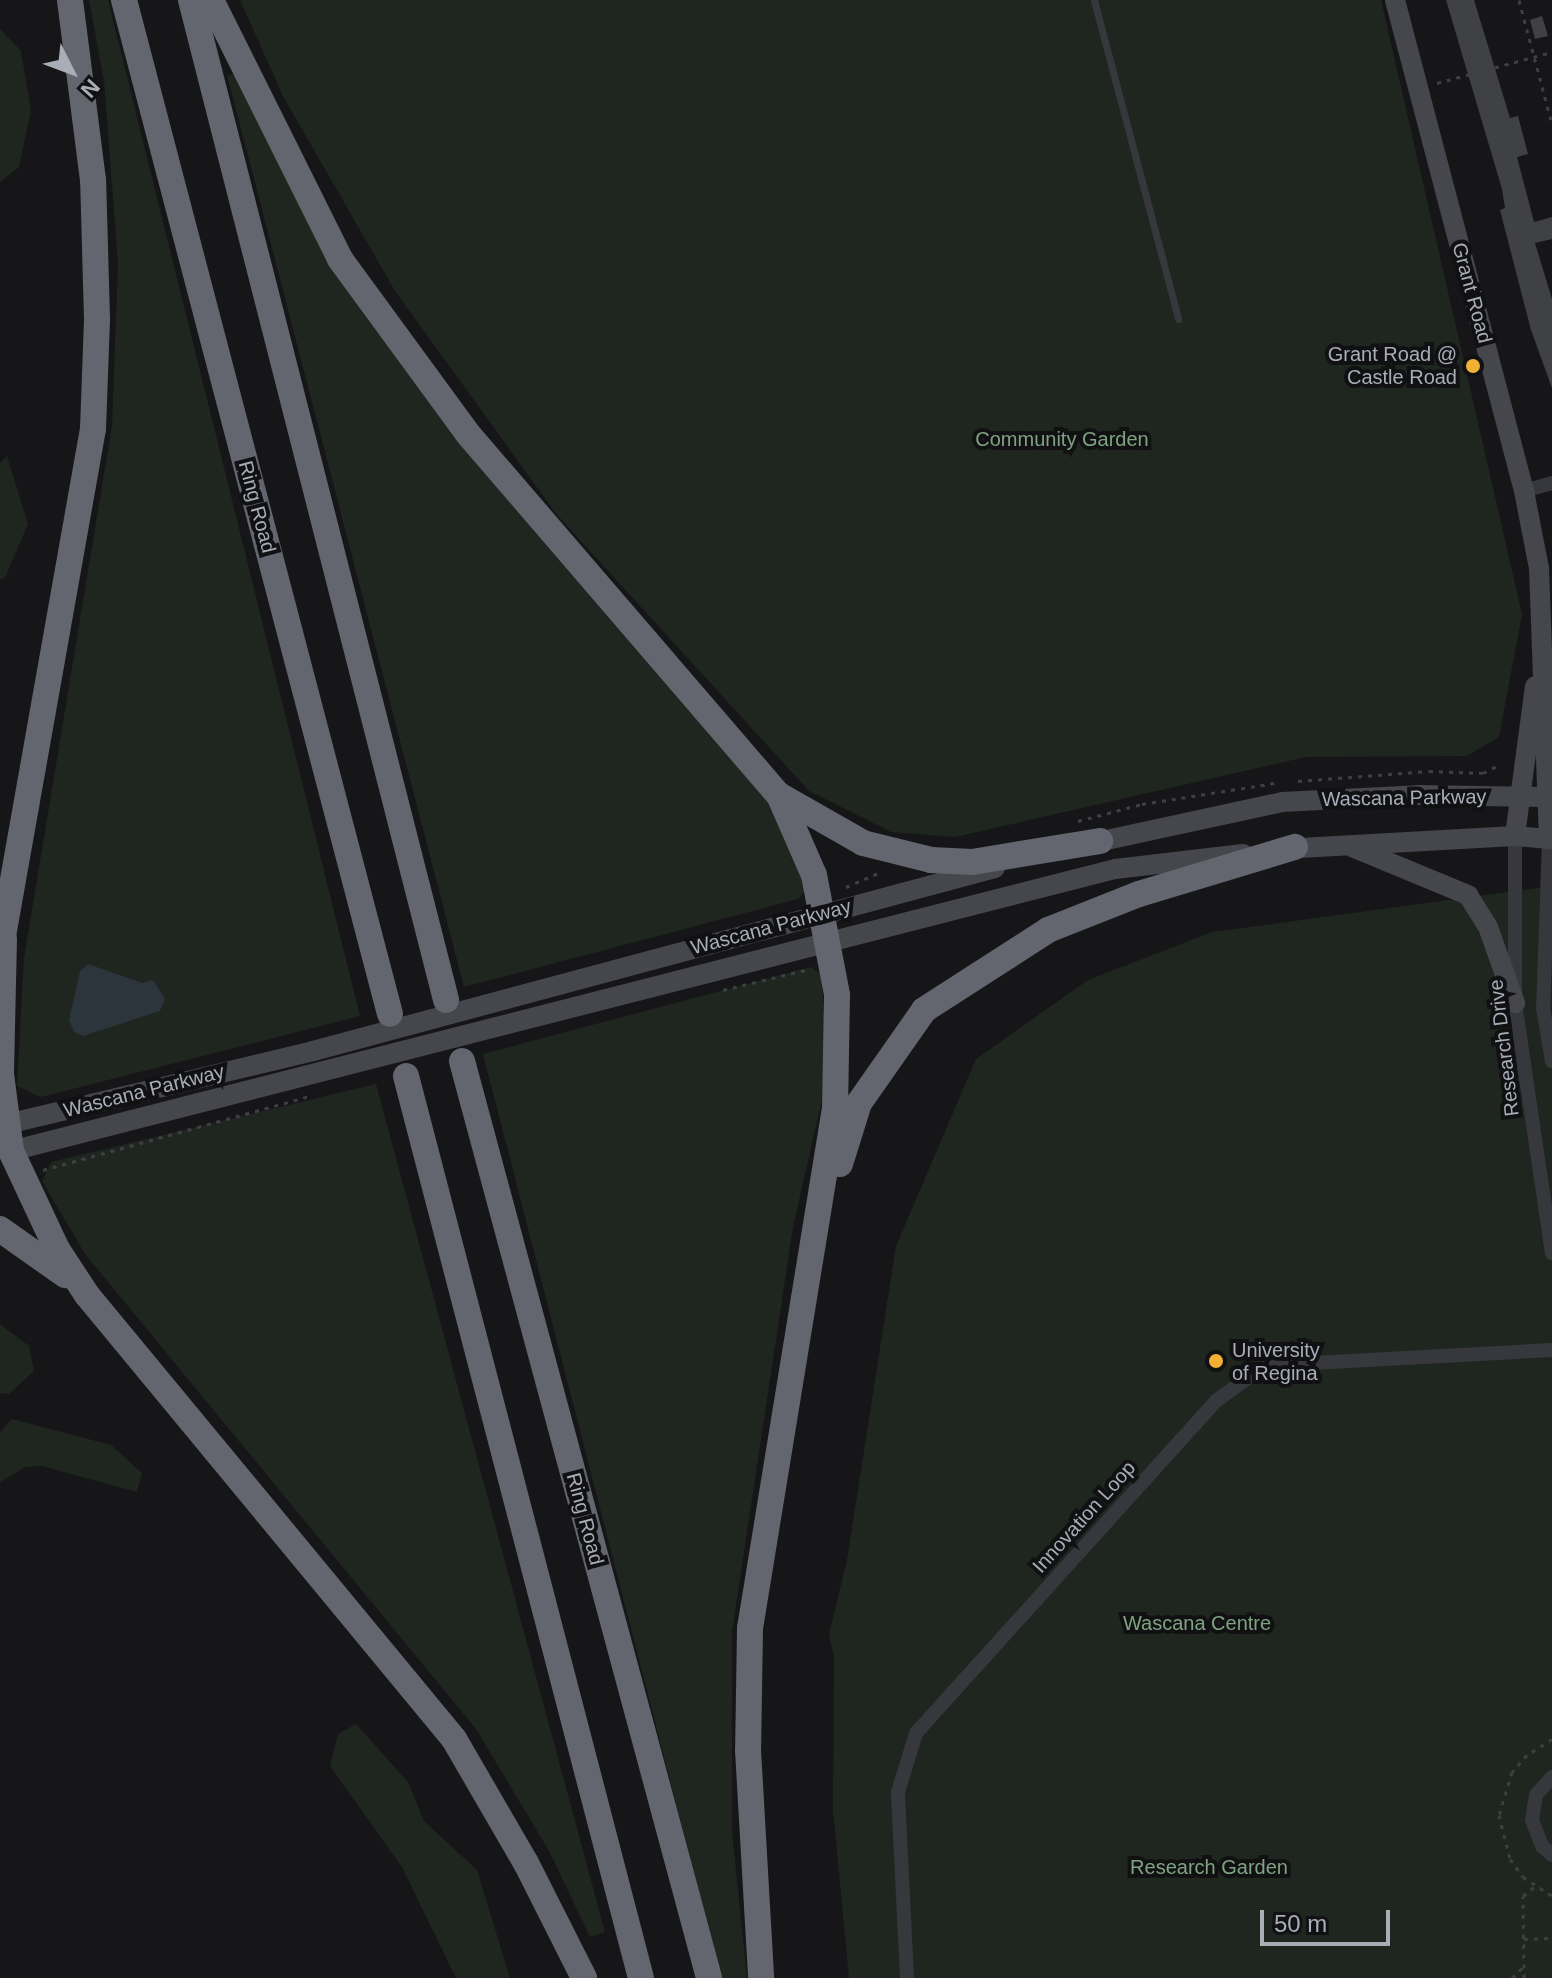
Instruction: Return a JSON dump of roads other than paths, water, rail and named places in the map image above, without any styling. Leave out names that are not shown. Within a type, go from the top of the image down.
[{"type":"highway","points":[[70,0],[93,180],[97,319],[93,429],[2,946],[1,1074],[6,1153],[87,1295],[454,1739],[526,1863],[584,1978]]},
{"type":"highway","name":"Ring Road","points":[[124,0],[390,1014]]},
{"type":"highway","points":[[191,0],[446,1000]]},
{"type":"highway","points":[[211,0],[340,259],[468,434],[779,795],[814,875],[837,995],[835,1108],[750,1628],[748,1750],[761,1978]]},
{"type":"highway","points":[[779,795],[863,843],[931,860],[972,862],[1100,841]]},
{"type":"highway","points":[[811,1259],[859,1103],[924,1010],[1048,930],[1139,894],[1295,847]]},
{"type":"highway","name":"Ring Road","points":[[462,1061],[709,1978]]},
{"type":"highway","points":[[406,1076],[641,1978]]},
{"type":"highway","points":[[0,1229],[43,1256],[87,1295]]},
{"type":"main road","name":"Grant Road","points":[[1395,0],[1524,491],[1539,568],[1551,839]]},
{"type":"main road","name":"Grant Road","points":[[1515,836],[1517,796],[1542,635]]},
{"type":"main road","name":"Wascana Parkway","points":[[4,1125],[313,1051],[822,912],[1100,841],[1282,802],[1551,797]]},
{"type":"main road","name":"Wascana Parkway","points":[[6,1153],[322,1084],[538,1018],[1115,869],[1341,843],[1515,836],[1551,839]]},
{"type":"main road","points":[[1341,843],[1468,895],[1488,927],[1515,1003]]},
{"type":"street","points":[[1524,491],[1552,483]]},
{"type":"street","name":"Research Drive","points":[[1515,836],[1515,1003],[1552,1253]]},
{"type":"street","points":[[1551,839],[1543,1008],[1552,1061]]},
{"type":"street","name":"Innovation Loop","points":[[907,1978],[898,1792],[916,1733],[1216,1401],[1260,1369],[1271,1367],[1552,1350]]},
{"type":"street","points":[[1552,1777],[1536,1795],[1532,1820],[1542,1846],[1552,1855]]},
{"type":"lane","points":[[1094,0],[1178,319]]},
{"type":"place","name":"Grant Road @ Castle Road","points":[[1473,366]]},
{"type":"place","name":"University of Regina","points":[[1216,1361]]},
{"type":"park label","name":"Community Garden","points":[[1062,439]]},
{"type":"park label","name":"Wascana Centre","points":[[1197,1623]]},
{"type":"park label","name":"Research Garden","points":[[1209,1867]]}]
